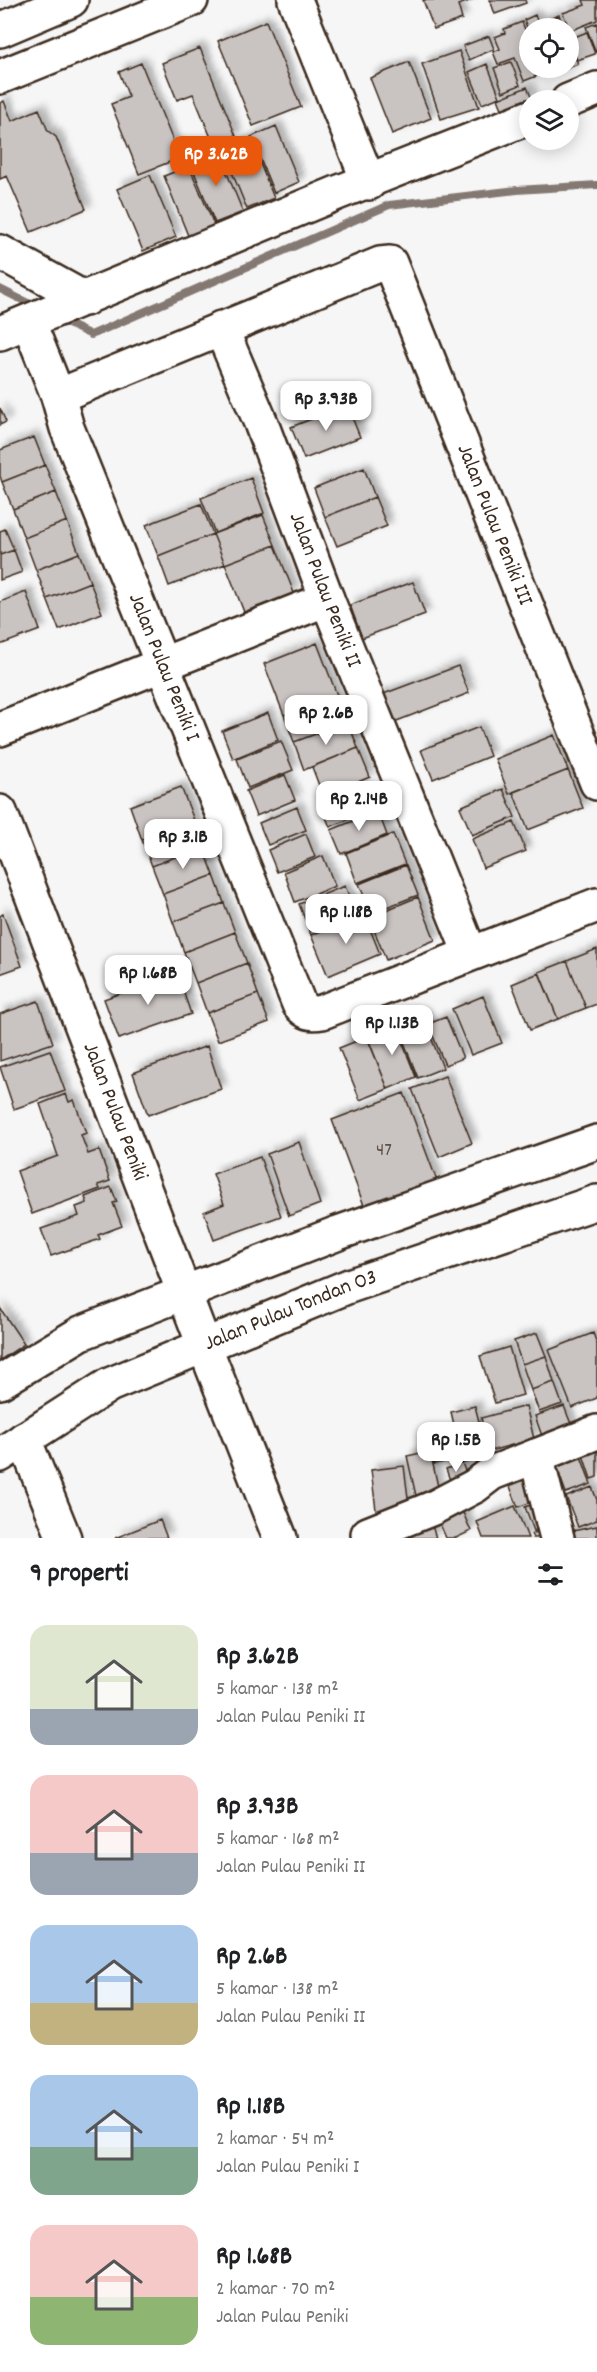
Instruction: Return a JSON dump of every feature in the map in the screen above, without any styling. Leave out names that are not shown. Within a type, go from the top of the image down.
[{"type":"street","points":[[0,76],[191,0]]},
{"type":"street","points":[[295,0],[369,183]]},
{"type":"street","points":[[0,30],[63,3]]},
{"type":"street","points":[[579,96],[597,89]]},
{"type":"street","points":[[24,324],[337,194],[519,122]]},
{"type":"street","points":[[0,252],[80,301]]},
{"type":"street","name":"Jalan Pulau Peniki III","points":[[221,328],[380,264],[387,262],[393,266],[597,783]]},
{"type":"street","name":"Jalan Pulau Peniki I","points":[[24,324],[58,396],[68,428],[161,665],[298,1004],[311,1014],[322,1012],[470,953]]},
{"type":"street","points":[[58,396],[221,328]]},
{"type":"street","name":"Jalan Pulau Peniki II","points":[[221,328],[261,423],[327,599],[470,953]]},
{"type":"street","points":[[0,729],[327,599]]},
{"type":"street","name":"Jalan Pulau Peniki","points":[[0,812],[204,1346],[280,1538]]},
{"type":"street","points":[[470,953],[597,905]]},
{"type":"street","points":[[0,1382],[81,1333],[338,1233],[597,1142]]},
{"type":"street","name":"Jalan Pulau Tondan O3","points":[[12,1447],[109,1385],[349,1286],[597,1203]]},
{"type":"street","points":[[368,1534],[456,1497],[492,1473],[597,1432]]},
{"type":"street","points":[[12,1447],[64,1538]]},
{"type":"street","points":[[536,1456],[557,1538]]},
{"type":"building","points":[[423,0],[472,0],[458,5],[462,19],[434,29]]},
{"type":"building","points":[[490,0],[525,0],[526,3],[495,14]]},
{"type":"building","points":[[583,0],[597,0],[597,20],[579,27],[579,18],[565,18],[563,13],[585,5]]},
{"type":"building","points":[[266,21],[301,107],[253,126],[218,41]]},
{"type":"building","points":[[519,23],[519,68],[515,58],[498,64],[493,52],[500,49],[495,37],[505,33],[504,29]]},
{"type":"building","points":[[597,23],[597,52],[596,52],[586,27]]},
{"type":"building","points":[[587,32],[595,54],[579,59],[579,35]]},
{"type":"building","points":[[489,36],[494,49],[469,60],[463,46]]},
{"type":"building","points":[[200,48],[236,136],[214,145],[193,94],[177,100],[162,63]]},
{"type":"building","points":[[459,51],[479,107],[441,119],[422,64]]},
{"type":"building","points":[[409,62],[431,118],[392,134],[370,78]]},
{"type":"building","points":[[511,62],[520,85],[503,92],[494,68]]},
{"type":"building","points":[[141,63],[180,158],[139,174],[111,104],[129,97],[119,72]]},
{"type":"building","points":[[487,64],[500,97],[482,104],[469,72]]},
{"type":"building","points":[[519,90],[519,104],[503,111],[498,99]]},
{"type":"building","points":[[4,101],[12,121],[39,109],[48,131],[56,137],[86,209],[31,232],[7,176],[0,179],[0,103]]},
{"type":"building","points":[[276,126],[299,182],[274,193],[251,137]]},
{"type":"building","points":[[250,139],[274,198],[247,209],[223,150]]},
{"type":"building","points":[[218,151],[243,212],[215,223],[190,162]]},
{"type":"building","points":[[189,166],[215,227],[189,238],[164,176]]},
{"type":"building","points":[[150,175],[176,237],[143,251],[117,189]]},
{"type":"building","points":[[347,405],[360,437],[304,459],[291,427]]},
{"type":"building","points":[[0,408],[6,422],[0,425]]},
{"type":"building","points":[[34,437],[45,465],[2,482],[0,450]]},
{"type":"building","points":[[45,465],[56,492],[13,509],[2,482]]},
{"type":"building","points":[[364,468],[375,497],[325,517],[314,488]]},
{"type":"building","points":[[251,478],[264,513],[215,533],[201,498]]},
{"type":"building","points":[[56,492],[67,521],[24,538],[13,509]]},
{"type":"building","points":[[375,497],[387,526],[337,546],[325,517]]},
{"type":"building","points":[[201,504],[213,534],[158,556],[146,525]]},
{"type":"building","points":[[263,515],[275,545],[225,564],[213,534]]},
{"type":"building","points":[[67,521],[79,553],[36,570],[24,538]]},
{"type":"building","points":[[5,529],[14,550],[0,555],[0,531]]},
{"type":"building","points":[[213,534],[225,564],[169,586],[158,556]]},
{"type":"building","points":[[275,545],[294,593],[244,612],[225,564]]},
{"type":"building","points":[[14,550],[22,572],[0,580],[0,555]]},
{"type":"building","points":[[79,553],[90,582],[47,599],[36,570]]},
{"type":"building","points":[[90,582],[102,613],[59,630],[47,599]]},
{"type":"building","points":[[413,582],[425,614],[362,638],[350,605]]},
{"type":"building","points":[[26,592],[40,630],[0,645],[0,602]]},
{"type":"building","points":[[317,643],[337,695],[284,715],[264,664]]},
{"type":"building","points":[[458,666],[469,693],[389,724],[378,696]]},
{"type":"building","points":[[337,695],[348,722],[294,742],[284,715]]},
{"type":"building","points":[[268,713],[278,740],[233,759],[222,731]]},
{"type":"building","points":[[348,722],[358,748],[304,770],[294,742]]},
{"type":"building","points":[[479,727],[490,756],[433,779],[421,750]]},
{"type":"building","points":[[554,735],[568,770],[509,794],[495,759]]},
{"type":"building","points":[[281,741],[293,770],[248,788],[237,759]]},
{"type":"building","points":[[358,748],[370,777],[323,796],[312,767]]},
{"type":"building","points":[[568,770],[583,808],[528,830],[513,792]]},
{"type":"building","points":[[285,775],[295,800],[256,816],[246,791]]},
{"type":"building","points":[[361,786],[370,810],[330,827],[320,803]]},
{"type":"building","points":[[181,787],[194,820],[142,840],[130,806]]},
{"type":"building","points":[[503,789],[515,817],[472,835],[460,807]]},
{"type":"building","points":[[297,807],[306,830],[268,845],[259,823]]},
{"type":"building","points":[[378,811],[387,835],[341,854],[331,830]]},
{"type":"building","points":[[194,820],[203,846],[152,866],[142,840]]},
{"type":"building","points":[[514,822],[526,851],[483,868],[472,839]]},
{"type":"building","points":[[306,834],[315,857],[277,872],[268,850]]},
{"type":"building","points":[[393,834],[405,864],[357,883],[346,853]]},
{"type":"building","points":[[203,846],[214,875],[163,894],[152,866]]},
{"type":"building","points":[[323,856],[335,886],[295,902],[284,872]]},
{"type":"building","points":[[406,865],[418,895],[371,913],[359,884]]},
{"type":"building","points":[[214,875],[224,903],[173,922],[163,894]]},
{"type":"building","points":[[345,886],[357,916],[311,935],[299,904]]},
{"type":"building","points":[[418,897],[435,940],[386,960],[369,917]]},
{"type":"building","points":[[224,903],[235,932],[184,952],[173,922]]},
{"type":"building","points":[[3,914],[22,966],[0,974],[0,916]]},
{"type":"building","points":[[364,914],[380,954],[328,976],[311,935]]},
{"type":"building","points":[[235,932],[247,963],[196,983],[184,952]]},
{"type":"building","points":[[597,949],[597,1004],[586,1008],[567,961]]},
{"type":"building","points":[[567,961],[586,1008],[558,1019],[539,972]]},
{"type":"building","points":[[247,963],[258,994],[207,1013],[196,983]]},
{"type":"building","points":[[177,973],[191,1014],[119,1039],[104,999]]},
{"type":"building","points":[[539,973],[558,1019],[530,1030],[512,984]]},
{"type":"building","points":[[258,994],[269,1022],[218,1041],[207,1013]]},
{"type":"building","points":[[483,996],[502,1043],[471,1055],[452,1009]]},
{"type":"building","points":[[38,1001],[53,1043],[0,1061],[0,1014]]},
{"type":"building","points":[[423,1017],[443,1068],[418,1078],[398,1027]]},
{"type":"building","points":[[446,1017],[463,1058],[445,1065],[428,1024]]},
{"type":"building","points":[[395,1024],[416,1077],[388,1089],[367,1036]]},
{"type":"building","points":[[367,1037],[388,1089],[360,1100],[339,1048]]},
{"type":"building","points":[[207,1046],[221,1089],[148,1115],[133,1073]]},
{"type":"building","points":[[50,1050],[65,1091],[14,1109],[0,1067]]},
{"type":"building","points":[[445,1076],[472,1143],[439,1157],[412,1089]]},
{"type":"building","points":[[404,1093],[437,1181],[365,1208],[332,1120]]},
{"type":"building","points":[[66,1094],[69,1102],[74,1100],[86,1133],[81,1135],[88,1154],[99,1150],[110,1181],[98,1185],[100,1189],[32,1214],[17,1171],[58,1156],[40,1104]]},
{"type":"building","points":[[299,1142],[320,1204],[289,1216],[267,1154]]},
{"type":"building","points":[[260,1157],[281,1216],[214,1240],[204,1212],[224,1204],[213,1174]]},
{"type":"building","points":[[111,1187],[117,1202],[113,1203],[122,1226],[98,1235],[100,1239],[51,1256],[41,1229],[79,1216],[76,1207],[87,1203],[85,1197]]},
{"type":"building","points":[[0,1308],[24,1344],[0,1360]]},
{"type":"building","points":[[537,1333],[546,1356],[522,1364],[514,1341]]},
{"type":"building","points":[[593,1333],[597,1344],[597,1398],[572,1408],[549,1350]]},
{"type":"building","points":[[509,1347],[523,1395],[495,1403],[480,1356]]},
{"type":"building","points":[[546,1356],[554,1382],[531,1390],[522,1364]]},
{"type":"building","points":[[554,1382],[562,1404],[539,1412],[531,1390]]},
{"type":"building","points":[[475,1406],[488,1457],[463,1463],[451,1412]]},
{"type":"building","points":[[526,1406],[534,1439],[490,1451],[481,1418]]},
{"type":"building","points":[[564,1406],[573,1429],[543,1439],[535,1416]]},
{"type":"building","points":[[455,1441],[458,1460],[434,1464],[431,1445]]},
{"type":"building","points":[[597,1447],[597,1477],[591,1479],[582,1452]]},
{"type":"building","points":[[430,1451],[439,1491],[416,1496],[407,1456]]},
{"type":"building","points":[[579,1451],[591,1484],[566,1493],[554,1460]]},
{"type":"building","points":[[528,1462],[542,1498],[518,1507],[504,1471]]},
{"type":"building","points":[[462,1463],[467,1476],[451,1483],[446,1469]]},
{"type":"building","points":[[404,1466],[410,1514],[377,1518],[371,1470]]},
{"type":"building","points":[[592,1487],[597,1500],[597,1520],[578,1527],[566,1497]]},
{"type":"building","points":[[457,1499],[471,1531],[456,1538],[446,1538],[434,1510]]},
{"type":"building","points":[[542,1501],[551,1524],[534,1531],[525,1507]]},
{"type":"building","points":[[515,1506],[528,1538],[483,1538],[477,1522]]},
{"type":"building","points":[[428,1514],[436,1538],[398,1538]]},
{"type":"building","points":[[160,1520],[167,1538],[115,1538]]},
{"type":"building","points":[[597,1526],[597,1538],[564,1538],[563,1533]]},
{"type":"building","points":[[545,1529],[549,1538],[533,1538],[531,1534]]},
{"type":"waterway","points":[[60,320],[91,335],[389,205],[517,190],[597,185]]},
{"type":"waterway","points":[[0,289],[36,307]]}]
